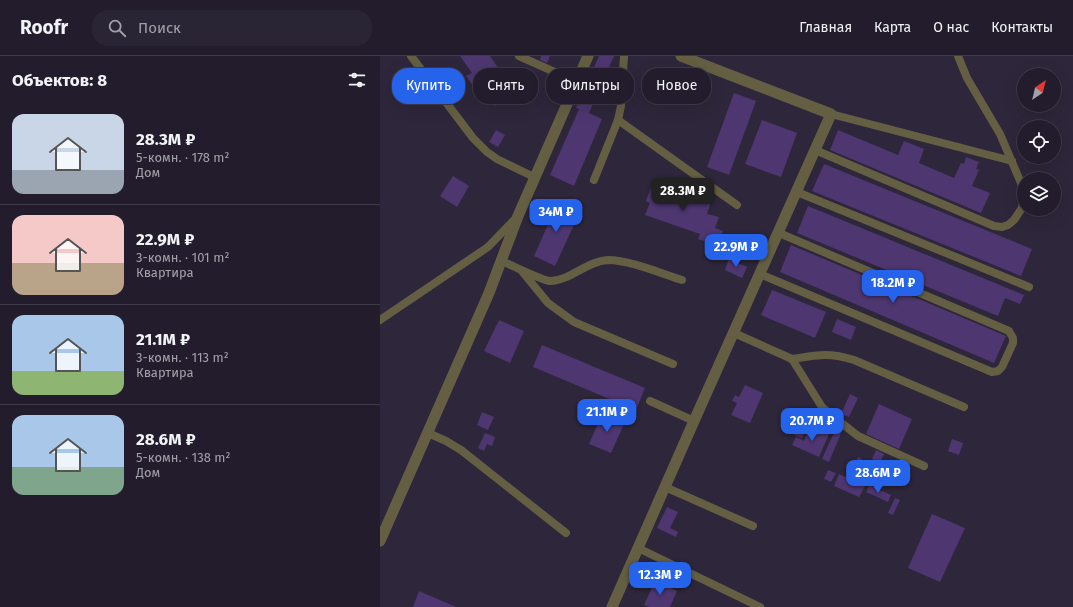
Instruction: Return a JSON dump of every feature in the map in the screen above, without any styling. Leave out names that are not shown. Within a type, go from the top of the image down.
[{"type":"street","points":[[583,68],[588,56]]},
{"type":"street","points":[[612,607],[831,114],[681,56]]},
{"type":"street","points":[[380,541],[489,293],[534,177],[567,104]]},
{"type":"lane","points":[[411,56],[473,138],[487,152],[497,159],[534,177]]},
{"type":"lane","points":[[519,56],[546,68]]},
{"type":"lane","points":[[594,180],[618,120],[622,106],[624,56]]},
{"type":"lane","points":[[815,150],[994,226],[1008,225],[1014,220],[1022,208],[1023,201],[1021,182],[1000,134],[967,78],[958,56]]},
{"type":"lane","points":[[831,114],[1012,161]]},
{"type":"lane","points":[[618,120],[737,205]]},
{"type":"lane","points":[[797,192],[1029,287]]},
{"type":"lane","points":[[380,320],[488,247],[518,216]]},
{"type":"lane","points":[[760,274],[992,372],[998,371],[1002,367],[1014,338],[1009,331],[779,233]]},
{"type":"lane","points":[[501,261],[552,281],[558,280],[598,262],[606,260],[620,261],[682,280]]},
{"type":"lane","points":[[520,269],[548,303],[574,322],[674,364]]},
{"type":"lane","points":[[734,333],[792,359],[826,354],[854,360],[964,407]]},
{"type":"lane","points":[[792,359],[822,407],[830,414],[858,436],[924,466]]},
{"type":"lane","points":[[650,401],[694,421]]},
{"type":"lane","points":[[428,433],[461,450],[566,533]]},
{"type":"lane","points":[[665,487],[753,526]]},
{"type":"lane","points":[[638,548],[760,607]]},
{"type":"building","points":[[460,56],[490,56],[498,68],[473,68],[473,86],[466,76],[472,73]]},
{"type":"building","points":[[541,56],[550,56],[547,63],[540,60]]},
{"type":"building","points":[[599,56],[614,56],[609,68],[594,68]]},
{"type":"building","points":[[734,93],[756,101],[729,175],[707,167]]},
{"type":"building","points":[[578,104],[593,104],[589,113],[602,119],[574,186],[550,175],[579,109],[576,108]]},
{"type":"building","points":[[762,120],[797,133],[781,177],[745,164]]},
{"type":"building","points":[[496,130],[505,135],[498,147],[489,142]]},
{"type":"building","points":[[838,130],[898,155],[904,141],[924,149],[919,163],[954,178],[961,163],[964,164],[966,157],[979,162],[976,169],[979,170],[972,186],[990,193],[981,213],[830,150]]},
{"type":"building","points":[[824,164],[1032,249],[1021,276],[812,191]]},
{"type":"building","points":[[453,176],[469,186],[457,207],[440,196]]},
{"type":"building","points":[[653,181],[711,201],[707,214],[719,217],[715,228],[723,231],[718,246],[698,239],[700,234],[645,215],[650,203],[646,201]]},
{"type":"building","points":[[551,200],[579,214],[555,266],[534,256],[554,211],[547,208]]},
{"type":"building","points":[[808,206],[1024,295],[1020,304],[1005,298],[998,316],[797,233]]},
{"type":"building","points":[[791,245],[1006,336],[994,363],[780,272]]},
{"type":"building","points":[[729,259],[747,267],[742,278],[725,270]]},
{"type":"building","points":[[772,290],[826,312],[815,338],[761,315]]},
{"type":"building","points":[[837,319],[856,327],[851,340],[832,332]]},
{"type":"building","points":[[499,320],[524,331],[510,363],[484,351]]},
{"type":"building","points":[[542,345],[645,388],[636,410],[533,367]]},
{"type":"building","points":[[745,385],[763,393],[750,423],[731,415],[737,403],[732,401],[735,395],[739,397]]},
{"type":"building","points":[[850,394],[858,398],[849,417],[841,414]]},
{"type":"building","points":[[879,404],[912,419],[899,449],[866,434]]},
{"type":"building","points":[[795,410],[812,417],[802,438],[785,431]]},
{"type":"building","points":[[482,412],[494,417],[488,430],[477,425]]},
{"type":"building","points":[[603,412],[625,422],[611,453],[589,444]]},
{"type":"building","points":[[810,426],[829,434],[819,457],[792,445],[796,437],[804,441]]},
{"type":"building","points":[[836,428],[842,431],[829,462],[822,459]]},
{"type":"building","points":[[485,433],[495,437],[492,446],[487,444],[484,451],[478,448]]},
{"type":"building","points":[[952,439],[963,443],[959,455],[948,451]]},
{"type":"building","points":[[876,450],[884,454],[880,462],[872,459]]},
{"type":"building","points":[[858,457],[862,459],[855,475],[851,473]]},
{"type":"building","points":[[861,466],[875,472],[877,469],[881,471],[875,484],[857,476]]},
{"type":"building","points":[[828,470],[836,473],[831,482],[824,479]]},
{"type":"building","points":[[839,474],[865,486],[859,497],[834,486]]},
{"type":"building","points":[[869,485],[891,495],[888,502],[866,492]]},
{"type":"building","points":[[895,498],[900,500],[893,515],[888,513]]},
{"type":"building","points":[[667,507],[678,512],[670,528],[678,532],[676,537],[657,528]]},
{"type":"building","points":[[932,514],[965,528],[940,582],[908,568]]},
{"type":"building","points":[[655,581],[677,591],[670,607],[649,607],[644,605]]},
{"type":"building","points":[[419,591],[456,607],[413,607]]}]
